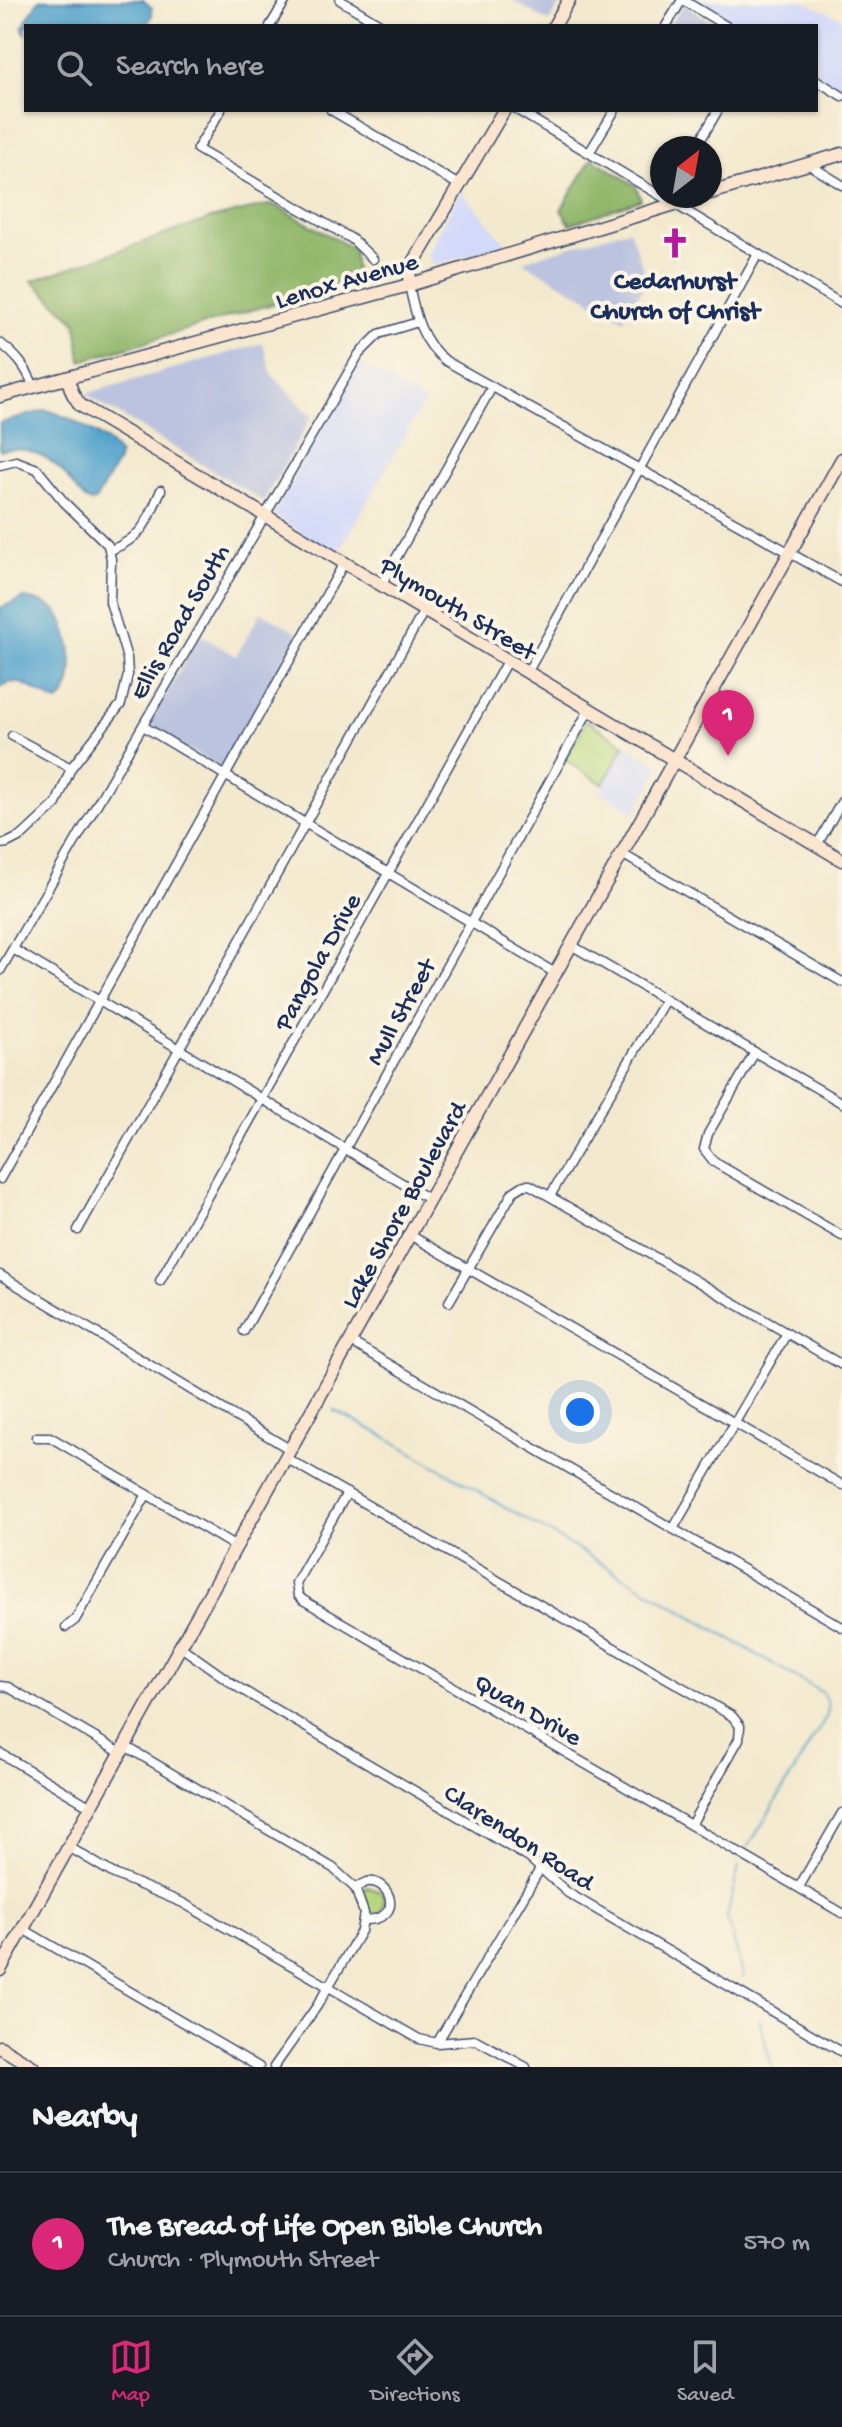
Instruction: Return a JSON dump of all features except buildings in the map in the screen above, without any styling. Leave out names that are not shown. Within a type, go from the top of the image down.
[{"type":"street","points":[[271,24],[286,0]]},
{"type":"street","points":[[340,0],[380,24]]},
{"type":"street","points":[[555,24],[569,0]]},
{"type":"street","points":[[667,24],[683,0],[723,24]]},
{"type":"street","points":[[818,81],[842,96]]},
{"type":"street","points":[[220,112],[197,149],[352,239],[373,259]]},
{"type":"street","points":[[334,112],[459,185]]},
{"type":"street","points":[[503,112],[410,269],[409,285],[427,344],[438,355],[492,387],[842,582]]},
{"type":"street","points":[[520,112],[650,190]]},
{"type":"street","points":[[589,153],[614,112]]},
{"type":"street","points":[[703,136],[717,112]]},
{"type":"street","points":[[722,189],[842,154]]},
{"type":"street","points":[[808,164],[842,185]]},
{"type":"street","name":"Lenox Avenue","points":[[0,396],[409,285],[661,208]]},
{"type":"street","points":[[681,208],[842,304]]},
{"type":"street","points":[[527,673],[758,254]]},
{"type":"street","name":"Ellis Road South","points":[[0,971],[366,345],[379,334],[418,322]]},
{"type":"street","points":[[0,343],[18,357],[34,387]]},
{"type":"street","name":"Plymouth Street","points":[[67,378],[80,405],[842,860]]},
{"type":"street","points":[[381,585],[492,387]]},
{"type":"street","name":"Lake Shore Boulevard","points":[[0,1970],[842,459]]},
{"type":"street","points":[[0,465],[16,461],[37,469],[111,550],[110,602],[127,658],[126,690],[112,717],[71,768],[56,804],[17,839],[0,844]]},
{"type":"street","points":[[111,550],[138,536],[161,490]]},
{"type":"street","points":[[0,1179],[344,563]]},
{"type":"street","points":[[78,1230],[424,611]]},
{"type":"street","name":"Pangola Drive","points":[[160,1281],[507,661]]},
{"type":"street","name":"Mull Street","points":[[244,1331],[589,710]]},
{"type":"street","points":[[143,726],[555,973]]},
{"type":"street","points":[[12,736],[71,768]]},
{"type":"street","points":[[817,845],[842,801]]},
{"type":"street","points":[[622,854],[842,982]]},
{"type":"street","points":[[571,945],[842,1103]]},
{"type":"street","points":[[13,949],[430,1200]]},
{"type":"street","points":[[550,1196],[665,1000]]},
{"type":"street","points":[[755,1052],[708,1134],[704,1149],[714,1162],[842,1236]]},
{"type":"street","points":[[449,1302],[517,1188],[530,1185],[842,1365]]},
{"type":"street","points":[[410,1235],[842,1485]]},
{"type":"street","points":[[0,1275],[347,1493],[736,1720],[741,1731],[739,1739],[691,1825]]},
{"type":"street","points":[[673,1529],[787,1333]]},
{"type":"street","points":[[351,1342],[842,1627]]},
{"type":"street","points":[[37,1437],[50,1437],[236,1547]]},
{"type":"street","name":"Quan Drive","points":[[347,1493],[296,1583],[298,1595],[303,1600],[842,1913]]},
{"type":"street","points":[[66,1627],[75,1620],[147,1494]]},
{"type":"street","name":"Clarendon Road","points":[[181,1647],[239,1688],[529,1858],[568,1893],[842,2052]]},
{"type":"street","points":[[0,1686],[8,1687],[333,1868],[355,1888],[364,1920],[355,1943],[330,1986],[274,2067]]},
{"type":"street","points":[[0,1753],[91,1807]]},
{"type":"street","points":[[799,1887],[842,1813]]},
{"type":"street","points":[[69,1847],[114,1874],[183,1903],[419,2039],[437,2043],[476,2040],[526,2067]]},
{"type":"street","points":[[437,2043],[540,1869]]},
{"type":"street","points":[[355,1888],[367,1882],[377,1883],[389,1897],[385,1916],[378,1920],[364,1920]]},
{"type":"street","points":[[23,1929],[259,2067]]},
{"type":"street","points":[[0,2047],[33,2067]]},
{"type":"shaded area","points":[[512,0],[563,0],[549,22]]},
{"type":"shaded area","points":[[690,0],[799,0],[842,18],[842,90],[818,76],[818,24],[731,24]]},
{"type":"shaded area","points":[[686,6],[715,24],[670,24]]},
{"type":"shaded area","points":[[461,190],[506,244],[434,265],[428,256],[429,251]]},
{"type":"shaded area","points":[[629,229],[647,280],[624,320],[522,261]]},
{"type":"shaded area","points":[[263,343],[272,375],[312,416],[263,501],[85,394]]},
{"type":"shaded area","points":[[358,362],[425,401],[337,554],[276,517],[275,512]]},
{"type":"shaded area","points":[[261,612],[301,634],[228,765],[219,767],[156,731],[151,721],[200,635],[236,656]]},
{"type":"shaded area","points":[[625,745],[661,766],[635,812],[600,792]]},
{"type":"green space","points":[[592,158],[636,186],[641,200],[570,224],[561,210]]},
{"type":"green space","points":[[272,204],[354,249],[356,279],[81,361],[76,322],[32,281],[210,219]]},
{"type":"green space","points":[[587,720],[625,745],[603,784],[565,760]]},
{"type":"green space","points":[[367,1887],[382,1892],[385,1900],[380,1914],[370,1916],[363,1891]]},
{"type":"water","points":[[39,0],[143,0],[152,8],[147,24],[24,24]]},
{"type":"water","points":[[46,410],[86,428],[114,447],[119,454],[95,501],[85,499],[60,469],[47,459],[24,450],[0,450],[0,423]]},
{"type":"water","points":[[24,598],[42,602],[55,610],[67,633],[71,672],[65,694],[58,702],[21,683],[7,683],[0,688],[0,608]]},
{"type":"waterway","points":[[333,1410],[386,1437],[821,1692],[828,1704],[826,1717],[749,1846]]},
{"type":"waterway","points":[[739,1866],[727,1917],[744,1978]]},
{"type":"waterway","points":[[759,2019],[772,2067]]},
{"type":"place","name":"Cedarhurst Church of Christ","points":[[675,243]]},
{"type":"place","name":"The Bread of Life Open Bible Church","points":[[728,756]]}]
